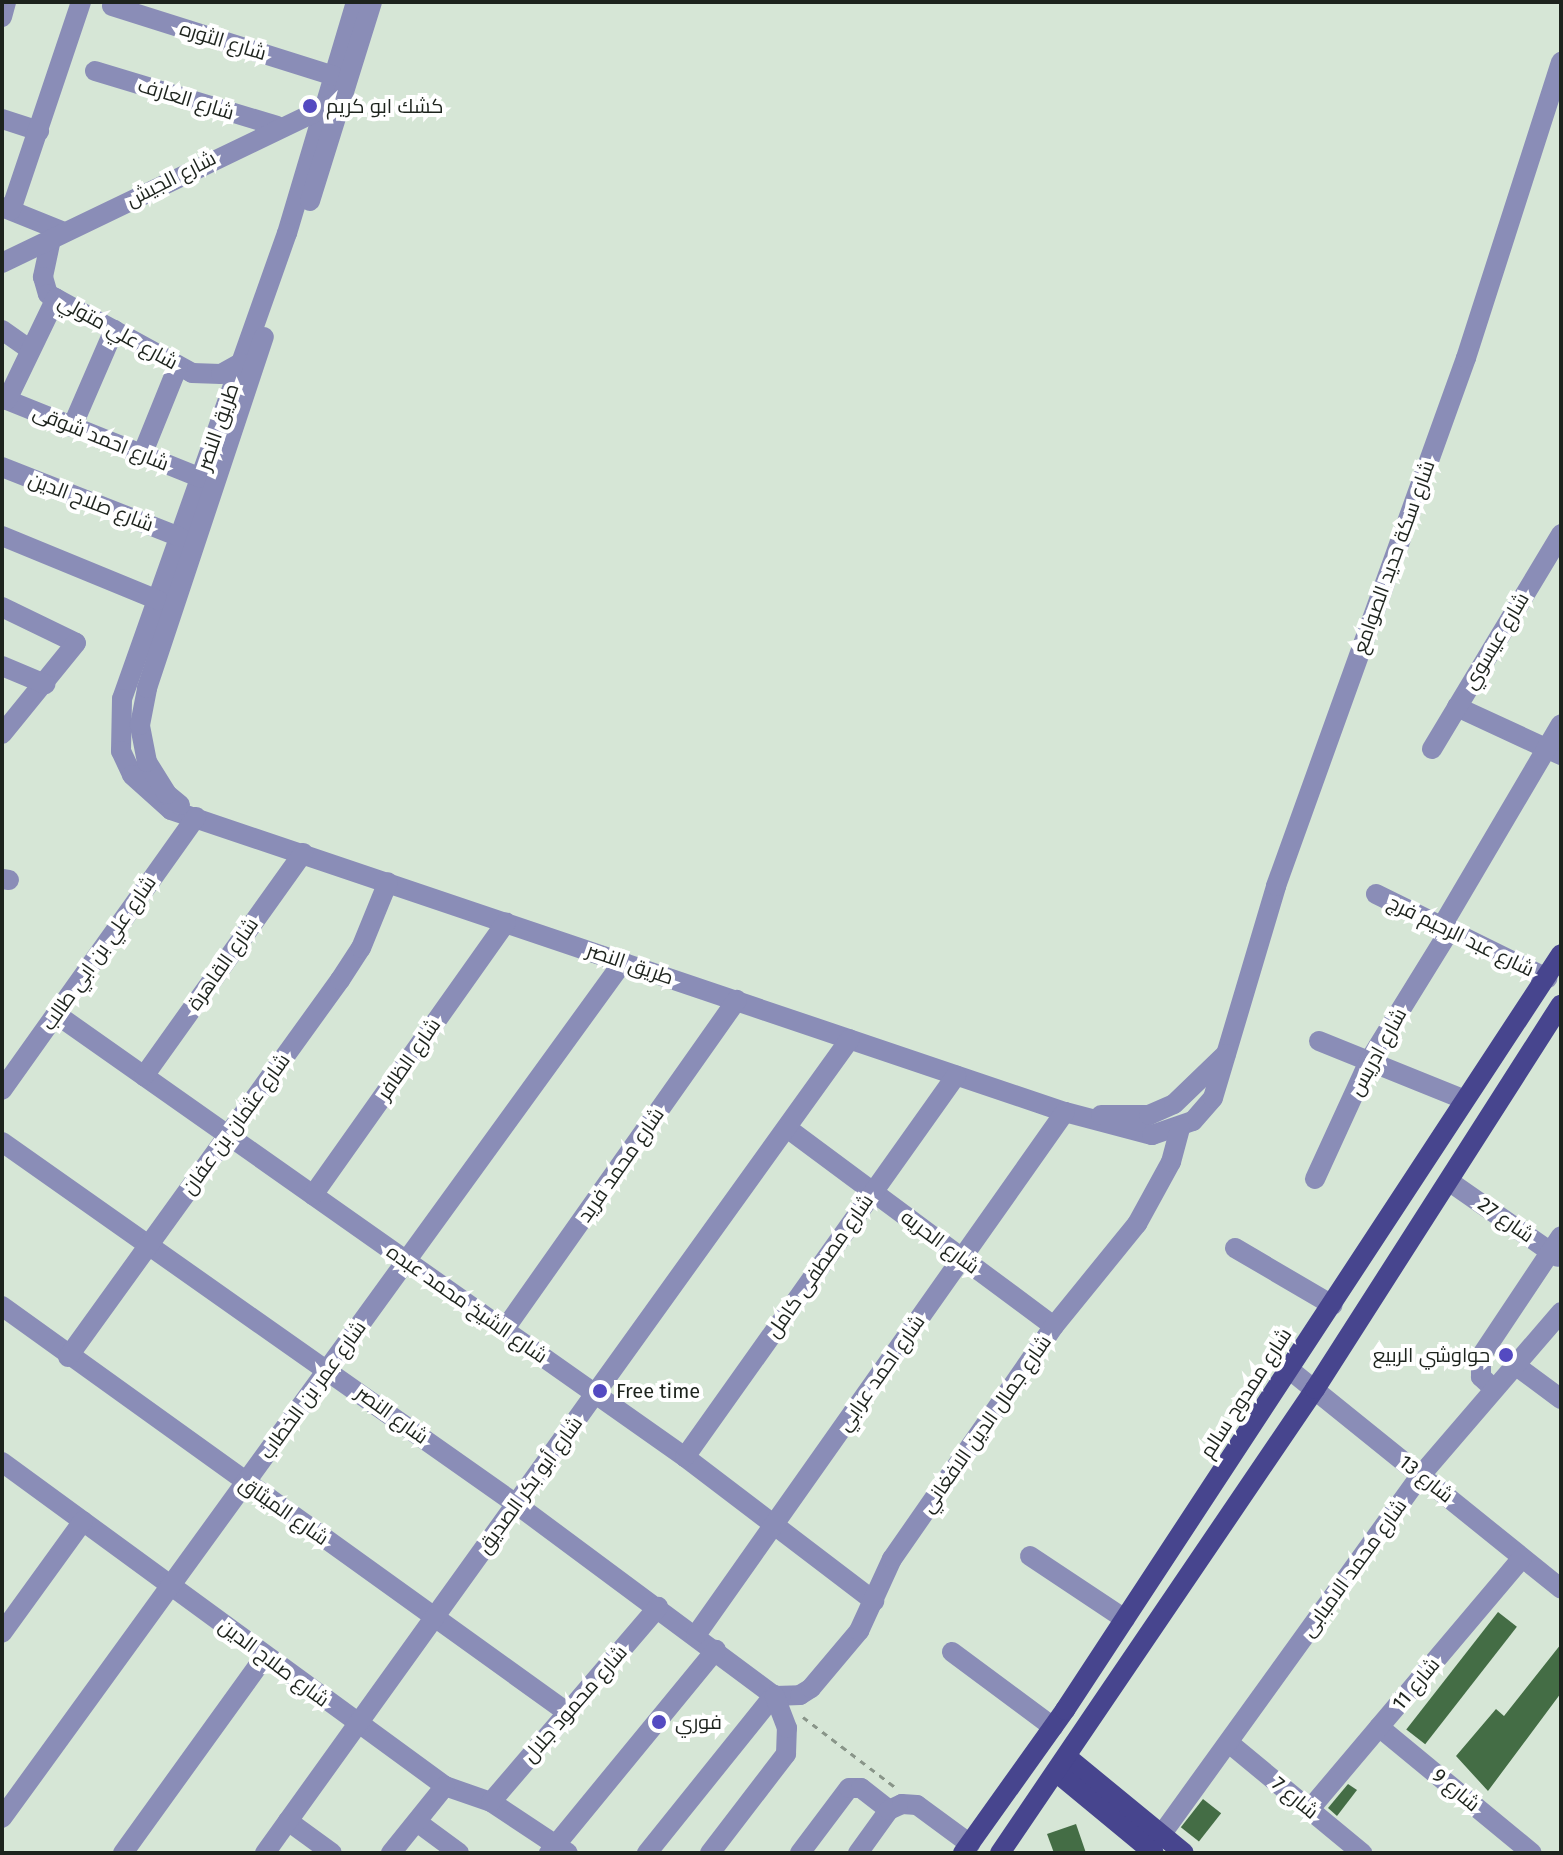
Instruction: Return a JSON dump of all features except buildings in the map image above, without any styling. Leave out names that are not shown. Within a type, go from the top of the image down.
[{"type":"main road","name":"شارع ممدوح سالم","points":[[966,1849],[1053,1727],[1143,1592],[1561,954]]},
{"type":"main road","points":[[1000,1853],[1168,1610],[1315,1389],[1561,1005]]},
{"type":"main road","points":[[1143,1592],[1168,1610]]},
{"type":"main road","points":[[1061,1765],[1155,1846],[1184,1853]]},
{"type":"street","points":[[2,17],[6,2]]},
{"type":"street","points":[[58,236],[6,208],[39,131],[81,2]]},
{"type":"street","name":"طريق النصر","points":[[356,2],[287,233],[122,699],[121,751],[149,795],[196,817],[1065,1112]]},
{"type":"street","name":"طريق النصر","points":[[196,817],[167,794],[147,762],[140,725],[147,688],[343,99],[372,2]]},
{"type":"street","name":"شارع الثوره","points":[[112,6],[334,76]]},
{"type":"street","name":"شارع سكة حديد الصوامع","points":[[1180,1128],[1213,1098],[1276,886],[1466,358],[1561,62]]},
{"type":"street","name":"شارع العارف","points":[[95,71],[277,126]]},
{"type":"street","name":"شارع الجيش","points":[[2,263],[277,126],[343,99]]},
{"type":"street","points":[[2,119],[39,131]]},
{"type":"street","name":"شارع علي متولي","points":[[58,236],[43,286],[56,298],[178,366],[206,375],[241,363]]},
{"type":"street","points":[[5,399],[28,348],[56,298]]},
{"type":"street","points":[[2,330],[28,348]]},
{"type":"street","points":[[72,427],[114,330]]},
{"type":"street","points":[[142,455],[178,366]]},
{"type":"street","name":"شارع احمد شوقى","points":[[5,399],[201,478]]},
{"type":"street","name":"شارع صلاح الدين","points":[[2,467],[180,537]]},
{"type":"street","name":"شارع عيسوي","points":[[1432,749],[1561,534]]},
{"type":"street","points":[[2,536],[158,600]]},
{"type":"street","points":[[2,607],[76,643],[3,732]]},
{"type":"street","points":[[2,666],[45,684]]},
{"type":"street","points":[[1457,707],[1554,752]]},
{"type":"street","name":"شارع ادريس","points":[[1315,1179],[1369,1061],[1554,752],[1561,724]]},
{"type":"street","name":"شارع علي بن ابي طالب","points":[[2,1090],[196,817]]},
{"type":"street","name":"شارع القاهرة","points":[[144,1076],[303,853]]},
{"type":"street","name":"شارع عثمان بن عفان","points":[[68,1357],[361,948],[388,882]]},
{"type":"street","name":"شارع عبد الرحيم فرج","points":[[1376,894],[1547,978]]},
{"type":"street","name":"شارع الظافر","points":[[313,1195],[506,922]]},
{"type":"street","name":"شارع عمر بن الخطاب","points":[[2,1818],[623,962]]},
{"type":"street","name":"شارع محمد فريد","points":[[504,1330],[737,1000]]},
{"type":"street","name":"شارع الشيخ محمد عبده","points":[[56,1014],[685,1457],[874,1601]]},
{"type":"street","name":"شارع أبو بكر الصديق","points":[[265,1853],[850,1039]]},
{"type":"street","points":[[1319,1041],[1465,1100]]},
{"type":"street","points":[[1065,1112],[1149,1115],[1174,1104],[1229,1052]]},
{"type":"street","name":"شارع مصطفى كامل","points":[[685,1457],[956,1075]]},
{"type":"street","points":[[1065,1112],[1137,1134],[1180,1128]]},
{"type":"street","name":"شارع احمد عرابي","points":[[696,1635],[1065,1112]]},
{"type":"street","name":"شارع الحريه","points":[[787,1128],[1054,1326]]},
{"type":"street","name":"شارع جمال الدين الافغاني","points":[[775,1696],[800,1695],[811,1688],[859,1631],[892,1559],[1054,1326],[1150,1204],[1180,1128]]},
{"type":"street","name":"شارع النصر","points":[[2,1142],[328,1369],[658,1607],[775,1696]]},
{"type":"street","name":"شارع 27","points":[[1450,1182],[1557,1249]]},
{"type":"street","points":[[1235,1248],[1332,1305]]},
{"type":"street","points":[[1494,1389],[1481,1377],[1481,1356],[1557,1249]]},
{"type":"street","name":"شارع الميثاق","points":[[2,1306],[68,1357],[568,1713]]},
{"type":"street","name":"شارع محمد الامبابى","points":[[1155,1846],[1421,1475],[1561,1312]]},
{"type":"street","points":[[1515,1365],[1561,1399]]},
{"type":"street","name":"شارع 13","points":[[1290,1370],[1561,1589]]},
{"type":"street","name":"شارع صلاح الدين","points":[[2,1462],[445,1786],[491,1802],[558,1850]]},
{"type":"street","points":[[2,1633],[83,1521]]},
{"type":"street","points":[[1030,1556],[1125,1619]]},
{"type":"street","name":"شارع 11","points":[[1309,1810],[1522,1558]]},
{"type":"street","name":"شارع محمود جلال","points":[[491,1802],[658,1607]]},
{"type":"street","points":[[558,1850],[716,1650]]},
{"type":"street","points":[[952,1652],[1053,1727]]},
{"type":"street","points":[[123,1853],[265,1656]]},
{"type":"street","points":[[647,1853],[775,1696]]},
{"type":"street","points":[[710,1853],[786,1754],[787,1728],[775,1696]]},
{"type":"street","name":"شارع 9","points":[[1379,1727],[1532,1853]]},
{"type":"street","name":"شارع 7","points":[[1229,1743],[1362,1853]]},
{"type":"street","points":[[391,1853],[445,1786]]},
{"type":"street","points":[[800,1853],[849,1788],[861,1788],[889,1810]]},
{"type":"street","points":[[858,1853],[889,1810],[917,1805],[966,1849]]},
{"type":"street","points":[[288,1821],[332,1853]]},
{"type":"street","points":[[417,1822],[459,1853]]},
{"type":"path","points":[[814,1726],[890,1783]]},
{"type":"place","name":"كشك ابو كريم","points":[[310,106]]},
{"type":"place","name":"حواوشي الربيع","points":[[1506,1355]]},
{"type":"place","name":"Free time","points":[[600,1391]]},
{"type":"place","name":"فوري","points":[[659,1722]]}]
